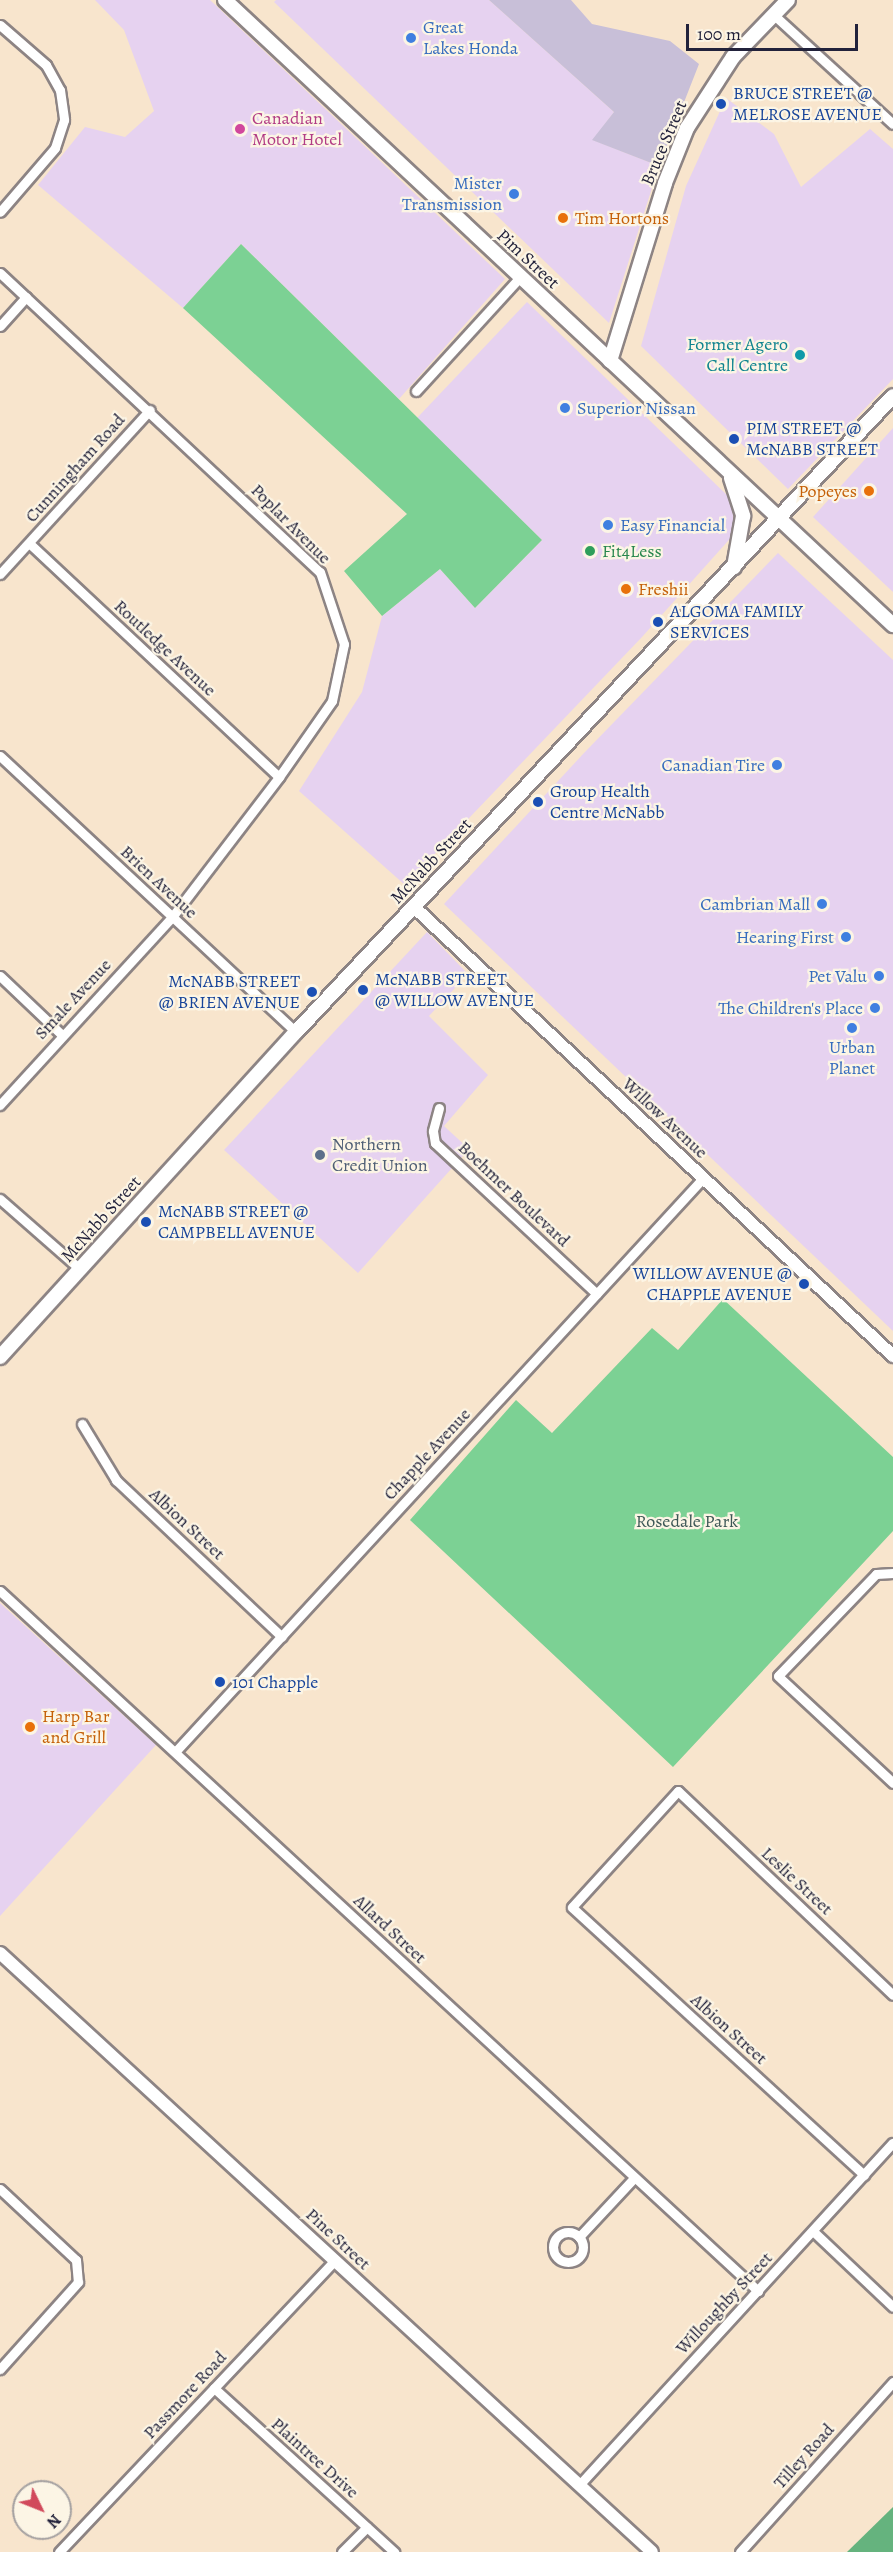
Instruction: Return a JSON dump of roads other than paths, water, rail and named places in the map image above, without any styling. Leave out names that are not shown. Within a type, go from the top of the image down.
[{"type":"main road","name":"Pim Street","points":[[225,0],[730,476],[893,625]]},
{"type":"main road","name":"Bruce Street","points":[[610,362],[665,183],[687,128],[733,57],[788,0]]},
{"type":"main road","name":"McNabb Street","points":[[0,1357],[413,906],[891,403]]},
{"type":"main road","points":[[730,476],[743,516],[734,568]]},
{"type":"street","points":[[774,15],[893,124]]},
{"type":"street","points":[[0,25],[46,65],[60,90],[64,120],[55,148],[0,212]]},
{"type":"street","name":"Poplar Avenue","points":[[0,273],[150,410],[320,572],[344,644],[332,700],[279,777],[172,916]]},
{"type":"street","points":[[416,391],[520,276]]},
{"type":"street","points":[[0,326],[26,297]]},
{"type":"street","name":"Cunningham Road","points":[[0,574],[150,410]]},
{"type":"street","name":"Routledge Avenue","points":[[29,543],[279,777]]},
{"type":"street","name":"Brien Avenue","points":[[0,756],[296,1032]]},
{"type":"street","name":"Willow Avenue","points":[[413,906],[893,1356]]},
{"type":"street","name":"Smale Avenue","points":[[0,1106],[172,916]]},
{"type":"street","points":[[0,976],[62,1035]]},
{"type":"street","name":"Boehmer Boulevard","points":[[439,1108],[433,1131],[435,1143],[597,1294]]},
{"type":"street","name":"Chapple Avenue","points":[[175,1752],[703,1178]]},
{"type":"street","points":[[0,1199],[80,1269]]},
{"type":"street","name":"Albion Street","points":[[82,1425],[116,1480],[282,1637]]},
{"type":"street","points":[[893,1573],[876,1574],[778,1676],[893,1783]]},
{"type":"street","name":"Allard Street","points":[[0,1591],[758,2291]]},
{"type":"street","name":"Leslie Street","points":[[572,1907],[678,1791],[893,1995]]},
{"type":"street","name":"Albion Street","points":[[572,1907],[864,2175]]},
{"type":"street","name":"Pine Street","points":[[0,1953],[652,2552]]},
{"type":"street","name":"Willoughby Street","points":[[580,2484],[893,2143]]},
{"type":"street","points":[[579,2237],[634,2178]]},
{"type":"street","points":[[0,2189],[76,2260],[78,2282],[0,2369]]},
{"type":"street","points":[[813,2230],[893,2307]]},
{"type":"street","name":"Passmore Road","points":[[59,2552],[335,2260]]},
{"type":"street","name":"Tilley Road","points":[[740,2552],[893,2382]]},
{"type":"street","name":"Plaintree Drive","points":[[214,2388],[394,2552]]},
{"type":"street","points":[[342,2552],[366,2526]]},
{"type":"place","name":"Great Lakes Honda","points":[[411,38]]},
{"type":"place","name":"BRUCE STREET @ MELROSE AVENUE","points":[[721,104]]},
{"type":"place","name":"Canadian Motor Hotel","points":[[240,129]]},
{"type":"place","name":"Mister Transmission","points":[[514,194]]},
{"type":"place","name":"Tim Hortons","points":[[563,218]]},
{"type":"place","name":"Former Agero Call Centre","points":[[800,355]]},
{"type":"place","name":"Superior Nissan","points":[[565,408]]},
{"type":"place","name":"PIM STREET @ McNABB STREET","points":[[734,439]]},
{"type":"place","name":"Popeyes","points":[[869,491]]},
{"type":"place","name":"Easy Financial","points":[[608,525]]},
{"type":"place","name":"Fit4Less","points":[[590,551]]},
{"type":"place","name":"Freshii","points":[[626,589]]},
{"type":"place","name":"ALGOMA FAMILY SERVICES","points":[[658,622]]},
{"type":"place","name":"Canadian Tire","points":[[777,765]]},
{"type":"place","name":"Group Health Centre McNabb","points":[[538,802]]},
{"type":"place","name":"Cambrian Mall","points":[[822,904]]},
{"type":"place","name":"Hearing First","points":[[846,937]]},
{"type":"place","name":"Pet Valu","points":[[879,976]]},
{"type":"place","name":"McNABB STREET @ WILLOW AVENUE","points":[[363,990]]},
{"type":"place","name":"McNABB STREET @ BRIEN AVENUE","points":[[312,992]]},
{"type":"place","name":"The Children's Place","points":[[875,1008]]},
{"type":"place","name":"Urban Planet","points":[[852,1028]]},
{"type":"place","name":"Northern Credit Union","points":[[320,1155]]},
{"type":"place","name":"McNABB STREET @ CAMPBELL AVENUE","points":[[146,1222]]},
{"type":"place","name":"WILLOW AVENUE @ CHAPPLE AVENUE","points":[[804,1284]]},
{"type":"place","name":"101 Chapple","points":[[220,1682]]},
{"type":"place","name":"Harp Bar and Grill","points":[[30,1727]]},
{"type":"park label","name":"Rosedale Park","points":[[687,1521]]}]
